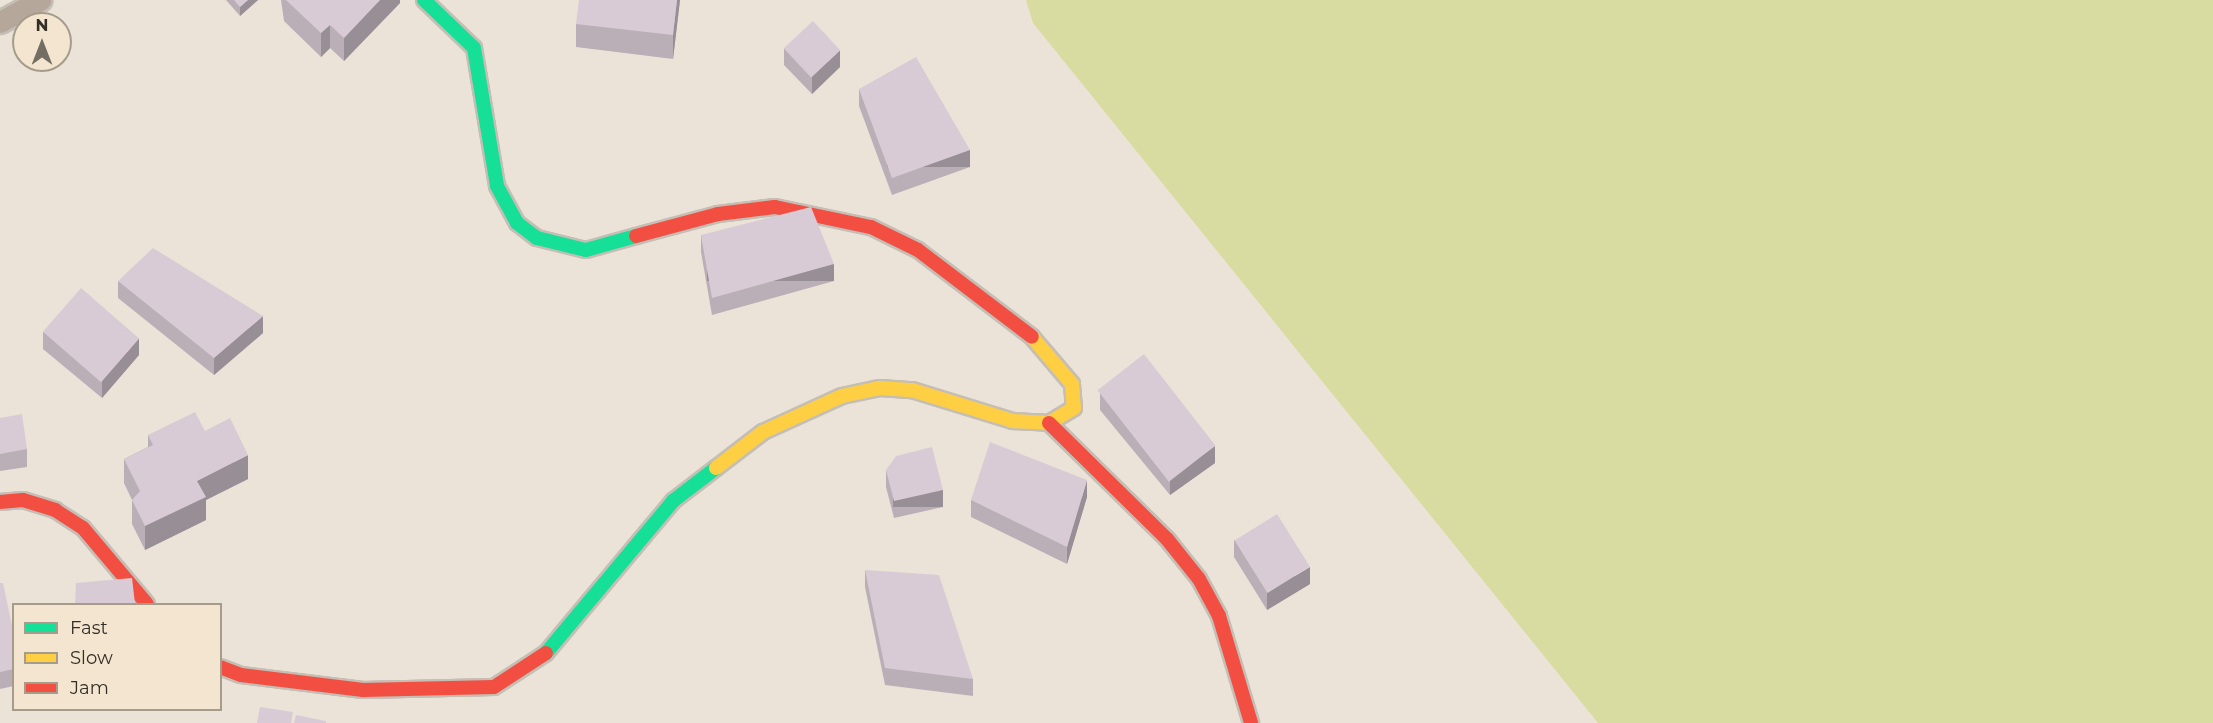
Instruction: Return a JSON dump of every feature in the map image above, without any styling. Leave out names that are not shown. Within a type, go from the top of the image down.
[{"type":"street","points":[[222,668],[241,675],[363,690],[494,687],[539,662],[673,501],[763,432],[843,396],[892,387],[1013,422],[1049,423],[1069,414],[1075,395],[1033,334],[918,250],[871,227],[775,207],[718,214],[586,250],[537,238],[517,224],[497,186],[474,48],[424,0]]},
{"type":"street","points":[[1049,423],[1167,539],[1199,579],[1219,616],[1251,723]]},
{"type":"street","points":[[0,502],[23,500],[56,510],[83,528],[146,603]]},
{"type":"lane","points":[[0,22],[40,0]]},
{"type":"green space","points":[[1026,0],[2213,0],[2213,723],[1598,723],[1033,23]]},
{"type":"building","points":[[234,0],[248,0],[240,7]]},
{"type":"building","points":[[286,0],[380,0],[344,38],[330,25],[321,33]]},
{"type":"building","points":[[579,0],[677,0],[673,35],[576,24]]},
{"type":"building","points":[[813,21],[840,50],[811,78],[784,48]]},
{"type":"building","points":[[916,57],[970,150],[892,178],[859,89]]},
{"type":"building","points":[[811,207],[834,264],[712,298],[701,235]]},
{"type":"building","points":[[153,248],[263,316],[214,358],[118,281]]},
{"type":"building","points":[[81,288],[139,339],[101,382],[43,332]]},
{"type":"building","points":[[1144,354],[1215,445],[1169,482],[1098,390]]},
{"type":"building","points":[[195,412],[205,431],[230,418],[248,455],[197,481],[206,497],[145,526],[132,500],[140,491],[124,459],[153,445],[148,435]]},
{"type":"building","points":[[22,414],[27,449],[0,454],[0,418]]},
{"type":"building","points":[[990,442],[1087,480],[1067,547],[971,500]]},
{"type":"building","points":[[932,447],[943,490],[894,501],[886,470],[896,456]]},
{"type":"building","points":[[1277,514],[1310,567],[1267,593],[1235,540]]},
{"type":"building","points":[[865,570],[939,575],[973,679],[885,668]]},
{"type":"building","points":[[132,578],[135,603],[75,603],[76,583]]},
{"type":"building","points":[[0,583],[3,583],[12,626],[12,669],[0,672]]},
{"type":"building","points":[[260,707],[293,712],[291,723],[257,723]]},
{"type":"building","points":[[296,715],[326,721],[326,723],[294,723]]},
{"type":"traffic: fast","points":[[424,0],[474,48],[497,186],[517,223],[537,238],[586,250],[636,236]]},
{"type":"traffic: fast","points":[[546,653],[673,501],[716,468]]},
{"type":"traffic: slow","points":[[716,468],[763,432],[842,396],[880,388],[912,390],[1013,421],[1049,423],[1074,408],[1072,384],[1032,337]]},
{"type":"traffic: jam","points":[[636,236],[718,214],[775,207],[871,227],[918,250],[1032,337]]},
{"type":"traffic: jam","points":[[1049,423],[1167,539],[1199,579],[1219,616],[1251,723]]},
{"type":"traffic: jam","points":[[0,502],[23,500],[55,510],[83,528],[146,603]]},
{"type":"traffic: jam","points":[[222,668],[241,675],[363,690],[494,687],[546,653]]}]
